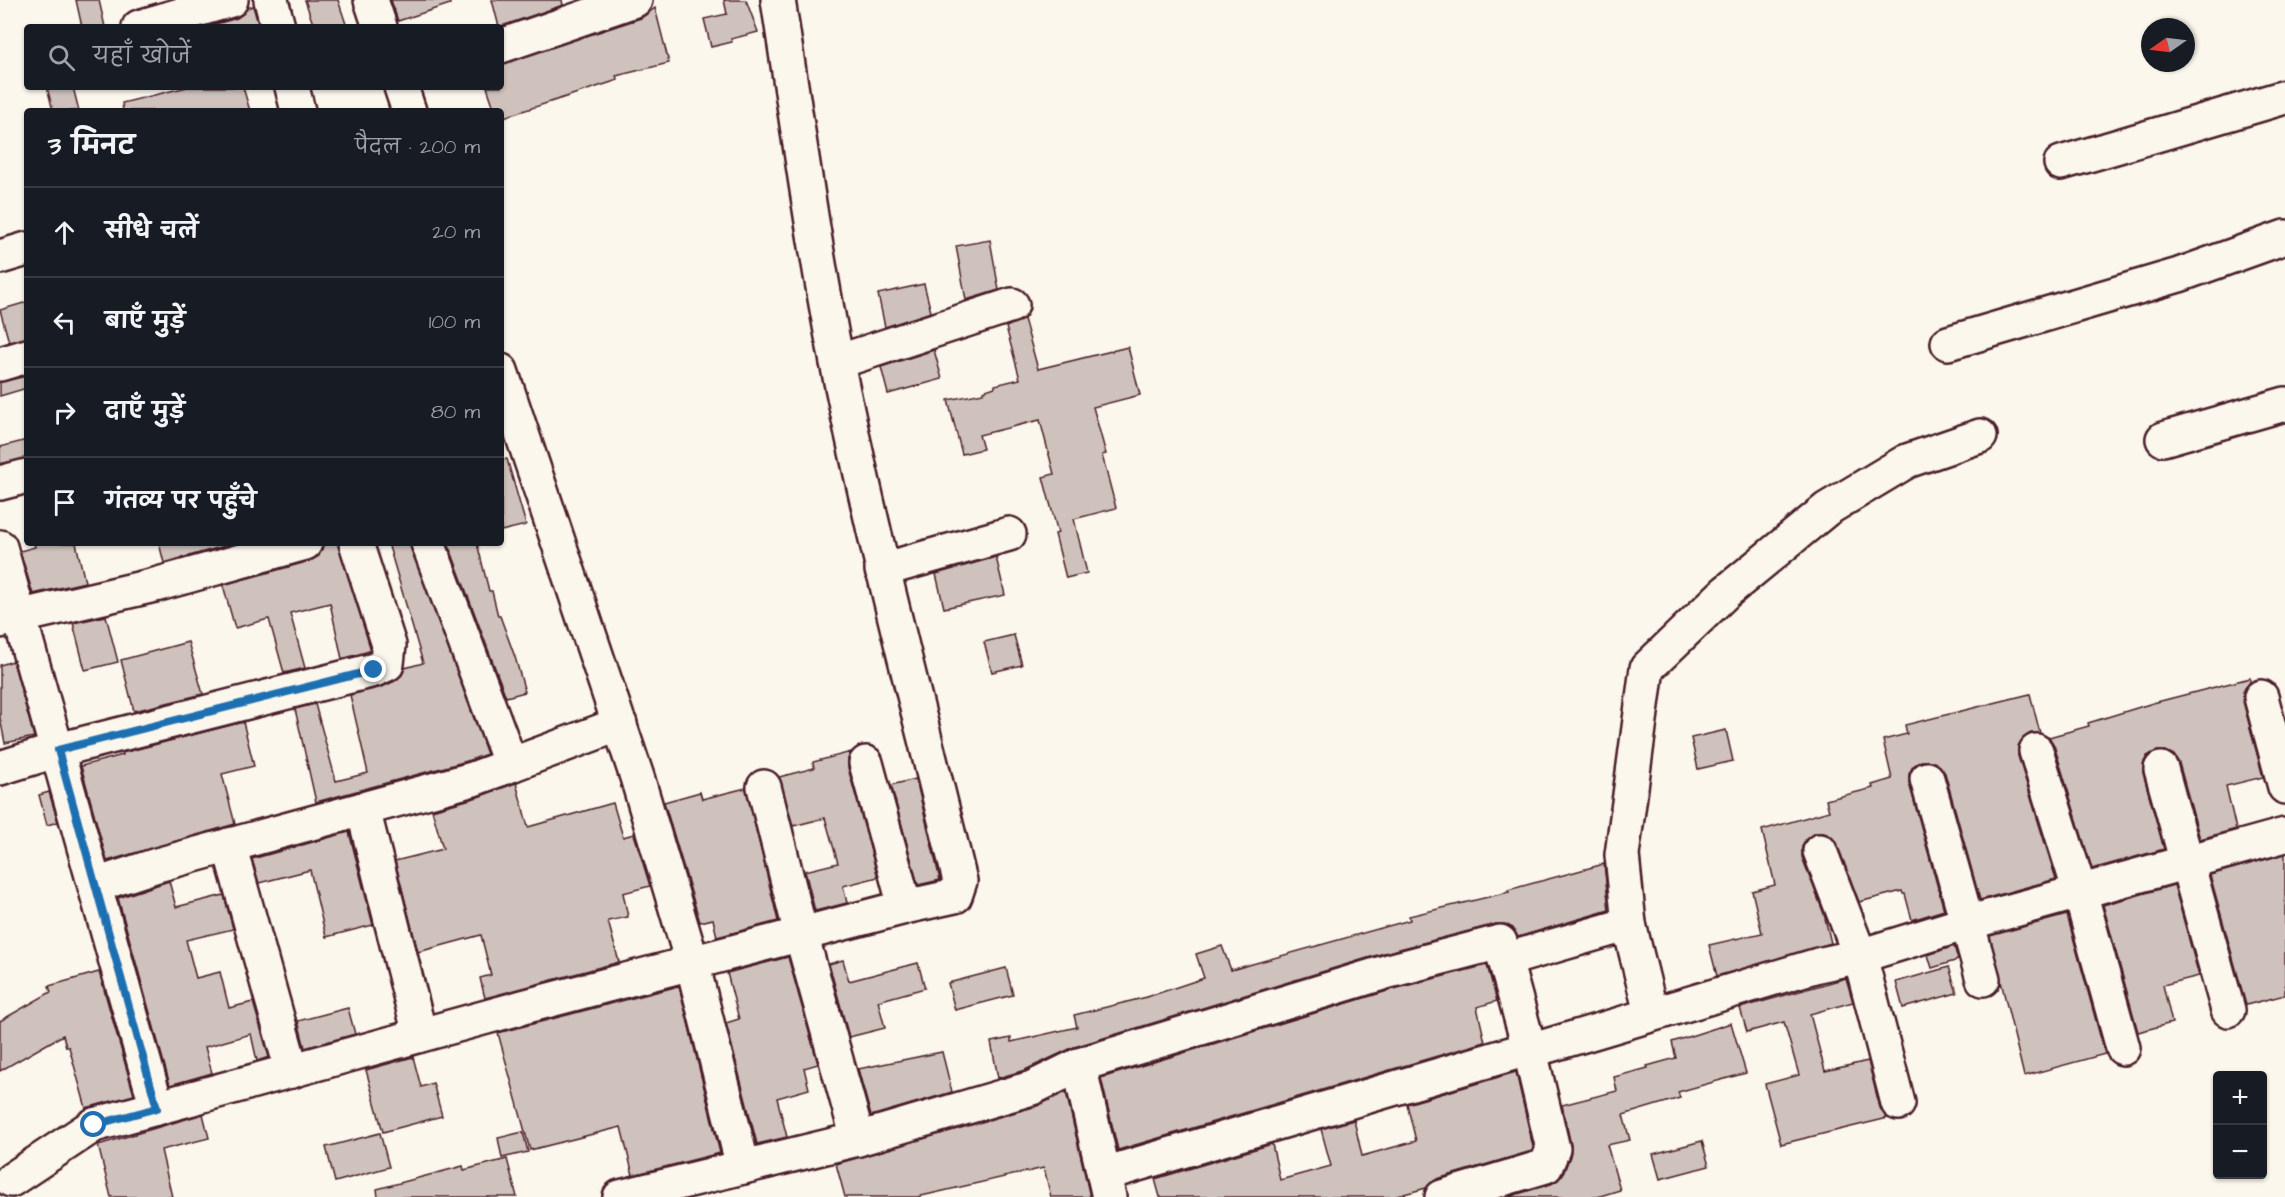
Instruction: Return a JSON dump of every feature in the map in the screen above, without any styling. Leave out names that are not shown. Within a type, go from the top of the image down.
[{"type":"street","points":[[148,24],[231,0]]},
{"type":"street","points":[[271,0],[277,24]]},
{"type":"street","points":[[370,0],[379,24]]},
{"type":"street","points":[[504,45],[635,0]]},
{"type":"street","points":[[14,1183],[94,1125],[692,962],[956,896],[960,881],[882,570],[825,302],[778,0]]},
{"type":"street","points":[[293,90],[297,108]]},
{"type":"street","points":[[402,90],[408,108]]},
{"type":"street","points":[[2061,163],[2285,97]]},
{"type":"street","points":[[1948,343],[2179,275],[2285,237]]},
{"type":"street","points":[[0,257],[24,250]]},
{"type":"street","points":[[837,362],[1012,305]]},
{"type":"street","points":[[0,364],[24,357]]},
{"type":"street","points":[[504,381],[620,724],[692,962],[743,1167]]},
{"type":"street","points":[[2163,439],[2285,404]]},
{"type":"street","points":[[1651,1013],[1629,924],[1622,855],[1647,668],[1726,592],[1827,509],[1906,461],[1980,436]]},
{"type":"street","points":[[0,483],[24,477]]},
{"type":"street","points":[[882,570],[1009,534]]},
{"type":"street","points":[[10,618],[155,585],[294,546]]},
{"type":"street","points":[[0,768],[58,750],[374,670],[387,664],[389,645],[357,546]]},
{"type":"street","points":[[429,546],[511,765]]},
{"type":"street","points":[[0,547],[10,618],[58,750],[157,1108]]},
{"type":"street","points":[[2261,697],[2285,787]]},
{"type":"street","points":[[96,885],[229,845],[473,779],[620,724]]},
{"type":"street","points":[[2036,751],[2080,892],[2123,1048]]},
{"type":"street","points":[[866,763],[905,907]]},
{"type":"street","points":[[2161,769],[2228,1010]]},
{"type":"street","points":[[1927,779],[1983,979]]},
{"type":"street","points":[[765,787],[801,934],[858,1139]]},
{"type":"street","points":[[363,809],[420,1035]]},
{"type":"street","points":[[1079,1065],[1106,1185],[1514,1053],[1530,1051],[1818,965],[1860,956],[1967,923],[2285,835]]},
{"type":"street","points":[[229,845],[292,1071]]},
{"type":"street","points":[[1820,851],[1860,956],[1898,1103]]},
{"type":"street","points":[[1505,960],[1629,924]]},
{"type":"street","points":[[620,1197],[858,1139],[1032,1088],[1079,1065],[1389,971],[1500,942],[1530,1051],[1553,1149],[1546,1166],[1442,1197]]},
{"type":"building","points":[[76,0],[99,0],[104,24],[81,24]]},
{"type":"building","points":[[305,0],[338,0],[346,24],[313,24]]},
{"type":"building","points":[[391,0],[449,0],[450,4],[398,21]]},
{"type":"building","points":[[492,0],[562,0],[563,5],[504,25],[498,24]]},
{"type":"building","points":[[724,0],[746,0],[758,32],[711,47],[704,19],[727,14]]},
{"type":"building","points":[[253,6],[258,24],[216,24],[237,18],[247,8]]},
{"type":"building","points":[[655,8],[669,63],[616,76],[618,80],[504,117],[504,108],[494,108],[488,90],[504,90],[504,63],[641,18]]},
{"type":"building","points":[[48,90],[74,90],[78,108],[52,108]]},
{"type":"building","points":[[175,90],[244,90],[249,108],[123,108],[122,103]]},
{"type":"building","points":[[990,240],[999,290],[966,300],[956,246]]},
{"type":"building","points":[[924,284],[931,312],[885,327],[878,294]]},
{"type":"building","points":[[24,303],[24,339],[9,342],[0,310]]},
{"type":"building","points":[[1024,319],[1038,369],[1128,347],[1140,395],[1093,407],[1106,454],[1102,455],[1116,508],[1074,519],[1087,573],[1066,578],[1055,534],[1058,533],[1043,477],[1054,474],[1040,420],[979,435],[983,449],[962,454],[948,400],[983,393],[995,385],[1020,379],[1006,327]]},
{"type":"building","points":[[934,350],[942,379],[888,394],[881,367]]},
{"type":"building","points":[[24,377],[24,389],[0,396],[0,382]]},
{"type":"building","points":[[24,441],[24,459],[0,464],[0,447]]},
{"type":"building","points":[[507,459],[526,525],[504,530],[504,460]]},
{"type":"building","points":[[77,546],[85,582],[33,594],[20,551],[35,547]]},
{"type":"building","points":[[160,546],[224,546],[164,563]]},
{"type":"building","points":[[322,546],[339,546],[370,647],[369,651],[342,659],[330,603],[290,613],[305,668],[284,673],[269,619],[235,628],[223,585],[310,561],[319,556]]},
{"type":"building","points":[[389,546],[411,546],[487,754],[316,802],[295,709],[315,704],[336,781],[368,773],[350,695],[382,687],[395,681],[402,675],[405,668],[423,663]]},
{"type":"building","points":[[449,546],[478,546],[489,591],[492,591],[498,616],[500,616],[515,657],[525,692],[506,697]]},
{"type":"building","points":[[996,557],[1005,595],[944,608],[936,574]]},
{"type":"building","points":[[106,616],[118,662],[85,670],[73,623]]},
{"type":"building","points":[[1014,635],[1022,665],[992,672],[984,642]]},
{"type":"building","points":[[188,642],[203,694],[134,711],[121,660]]},
{"type":"building","points":[[13,661],[34,737],[5,743],[0,718],[0,665]]},
{"type":"building","points":[[2250,678],[2243,692],[2243,701],[2263,777],[2226,786],[2236,829],[2200,839],[2179,763],[2174,755],[2166,751],[2157,751],[2147,756],[2143,764],[2143,773],[2164,849],[2092,869],[2054,745],[2049,737],[2089,726],[2088,723],[2153,703]]},
{"type":"building","points":[[2030,694],[2040,733],[2031,733],[2023,738],[2018,746],[2018,756],[2056,879],[1980,900],[1945,773],[1932,761],[1921,761],[1913,766],[1909,774],[1909,783],[1944,910],[1912,920],[1905,894],[1902,891],[1859,902],[1837,844],[1831,836],[1814,833],[1805,840],[1802,857],[1824,914],[1831,943],[1717,976],[1709,945],[1762,933],[1752,891],[1775,885],[1762,830],[1829,811],[1826,800],[1873,788],[1872,785],[1892,779],[1883,740],[1907,734],[1905,725]]},
{"type":"building","points":[[243,722],[254,766],[222,774],[235,824],[107,861],[81,766]]},
{"type":"building","points":[[1726,730],[1733,761],[1698,769],[1691,738]]},
{"type":"building","points":[[851,752],[848,768],[878,877],[843,886],[847,903],[815,911],[805,871],[838,863],[825,818],[793,826],[779,777],[814,768],[813,762]]},
{"type":"building","points":[[916,779],[940,880],[918,885],[891,785]]},
{"type":"building","points":[[516,783],[528,827],[613,803],[623,837],[634,834],[650,886],[623,893],[628,917],[608,921],[619,962],[485,998],[480,978],[491,975],[481,935],[418,952],[395,861],[443,849],[432,810]]},
{"type":"building","points":[[746,788],[778,921],[717,937],[713,919],[700,922],[664,802],[700,792],[702,799]]},
{"type":"building","points":[[49,792],[58,822],[47,825],[39,795]]},
{"type":"building","points":[[349,832],[373,925],[326,937],[310,870],[259,883],[252,859]]},
{"type":"building","points":[[2285,854],[2285,995],[2246,1005],[2210,875]]},
{"type":"building","points":[[1604,864],[1609,910],[1518,937],[1513,928],[1505,924],[1496,924],[1384,953],[1074,1047],[1025,1070],[998,1078],[991,1042],[1011,1038],[1011,1042],[1077,1027],[1074,1015],[1147,997],[1204,978],[1196,954],[1222,946],[1231,970],[1410,920],[1409,916],[1509,892],[1508,890]]},
{"type":"building","points":[[169,881],[176,907],[224,895],[233,929],[186,940],[196,978],[220,972],[229,1008],[253,1002],[269,1057],[257,1061],[251,1034],[205,1047],[212,1073],[170,1085],[118,898]]},
{"type":"building","points":[[2174,885],[2199,976],[2163,985],[2172,1023],[2138,1032],[2103,905]]},
{"type":"building","points":[[2067,915],[2105,1054],[2024,1076],[1990,936]]},
{"type":"building","points":[[1954,946],[1958,960],[1932,968],[1928,955]]},
{"type":"building","points":[[788,957],[818,1064],[804,1068],[809,1089],[777,1098],[787,1137],[757,1144],[726,1023],[739,1019],[727,973]]},
{"type":"building","points":[[843,960],[849,981],[918,963],[925,988],[878,1001],[885,1028],[849,1037],[829,964]]},
{"type":"building","points":[[1487,965],[1497,1001],[1477,1007],[1485,1042],[1118,1150],[1101,1078],[1394,989]]},
{"type":"building","points":[[1949,967],[1957,993],[1903,1008],[1896,982]]},
{"type":"building","points":[[1006,968],[1013,995],[955,1010],[948,983]]},
{"type":"building","points":[[99,972],[134,1095],[86,1108],[69,1047],[66,1047],[63,1035],[0,1071],[0,1021],[51,992],[49,986]]},
{"type":"building","points":[[1846,978],[1853,1002],[1810,1014],[1825,1071],[1868,1061],[1880,1108],[1888,1118],[1781,1144],[1765,1084],[1799,1075],[1784,1022],[1747,1032],[1740,1008]]},
{"type":"building","points":[[679,986],[720,1153],[633,1175],[621,1127],[530,1150],[498,1033]]},
{"type":"building","points":[[348,1008],[355,1034],[305,1048],[298,1021]]},
{"type":"building","points":[[1731,1023],[1746,1073],[1678,1092],[1680,1098],[1623,1115],[1630,1140],[1607,1145],[1620,1190],[1597,1197],[1508,1197],[1551,1184],[1563,1174],[1570,1156],[1571,1145],[1562,1105],[1617,1091],[1614,1077],[1676,1058],[1672,1042]]},
{"type":"building","points":[[942,1052],[952,1092],[871,1116],[858,1069]]},
{"type":"building","points":[[413,1057],[421,1087],[433,1083],[442,1116],[383,1132],[366,1070]]},
{"type":"building","points":[[1516,1072],[1532,1151],[1437,1179],[1426,1188],[1393,1197],[1160,1197],[1155,1179],[1272,1144],[1280,1180],[1331,1166],[1321,1129],[1354,1120],[1362,1156],[1416,1141],[1407,1104]]},
{"type":"building","points":[[1066,1092],[1090,1197],[1051,1197],[1044,1168],[917,1197],[845,1197],[836,1164],[1037,1106]]},
{"type":"building","points":[[203,1114],[209,1138],[161,1150],[172,1197],[111,1197],[98,1145]]},
{"type":"building","points":[[523,1132],[528,1152],[502,1158],[498,1138]]},
{"type":"building","points":[[380,1133],[389,1167],[335,1182],[326,1147]]},
{"type":"building","points":[[1702,1141],[1709,1166],[1660,1179],[1653,1154]]},
{"type":"building","points":[[507,1159],[517,1197],[378,1197],[377,1189],[463,1166],[464,1170]]},
{"type":"route","points":[[94,1125],[157,1108],[58,750],[374,670]]}]
